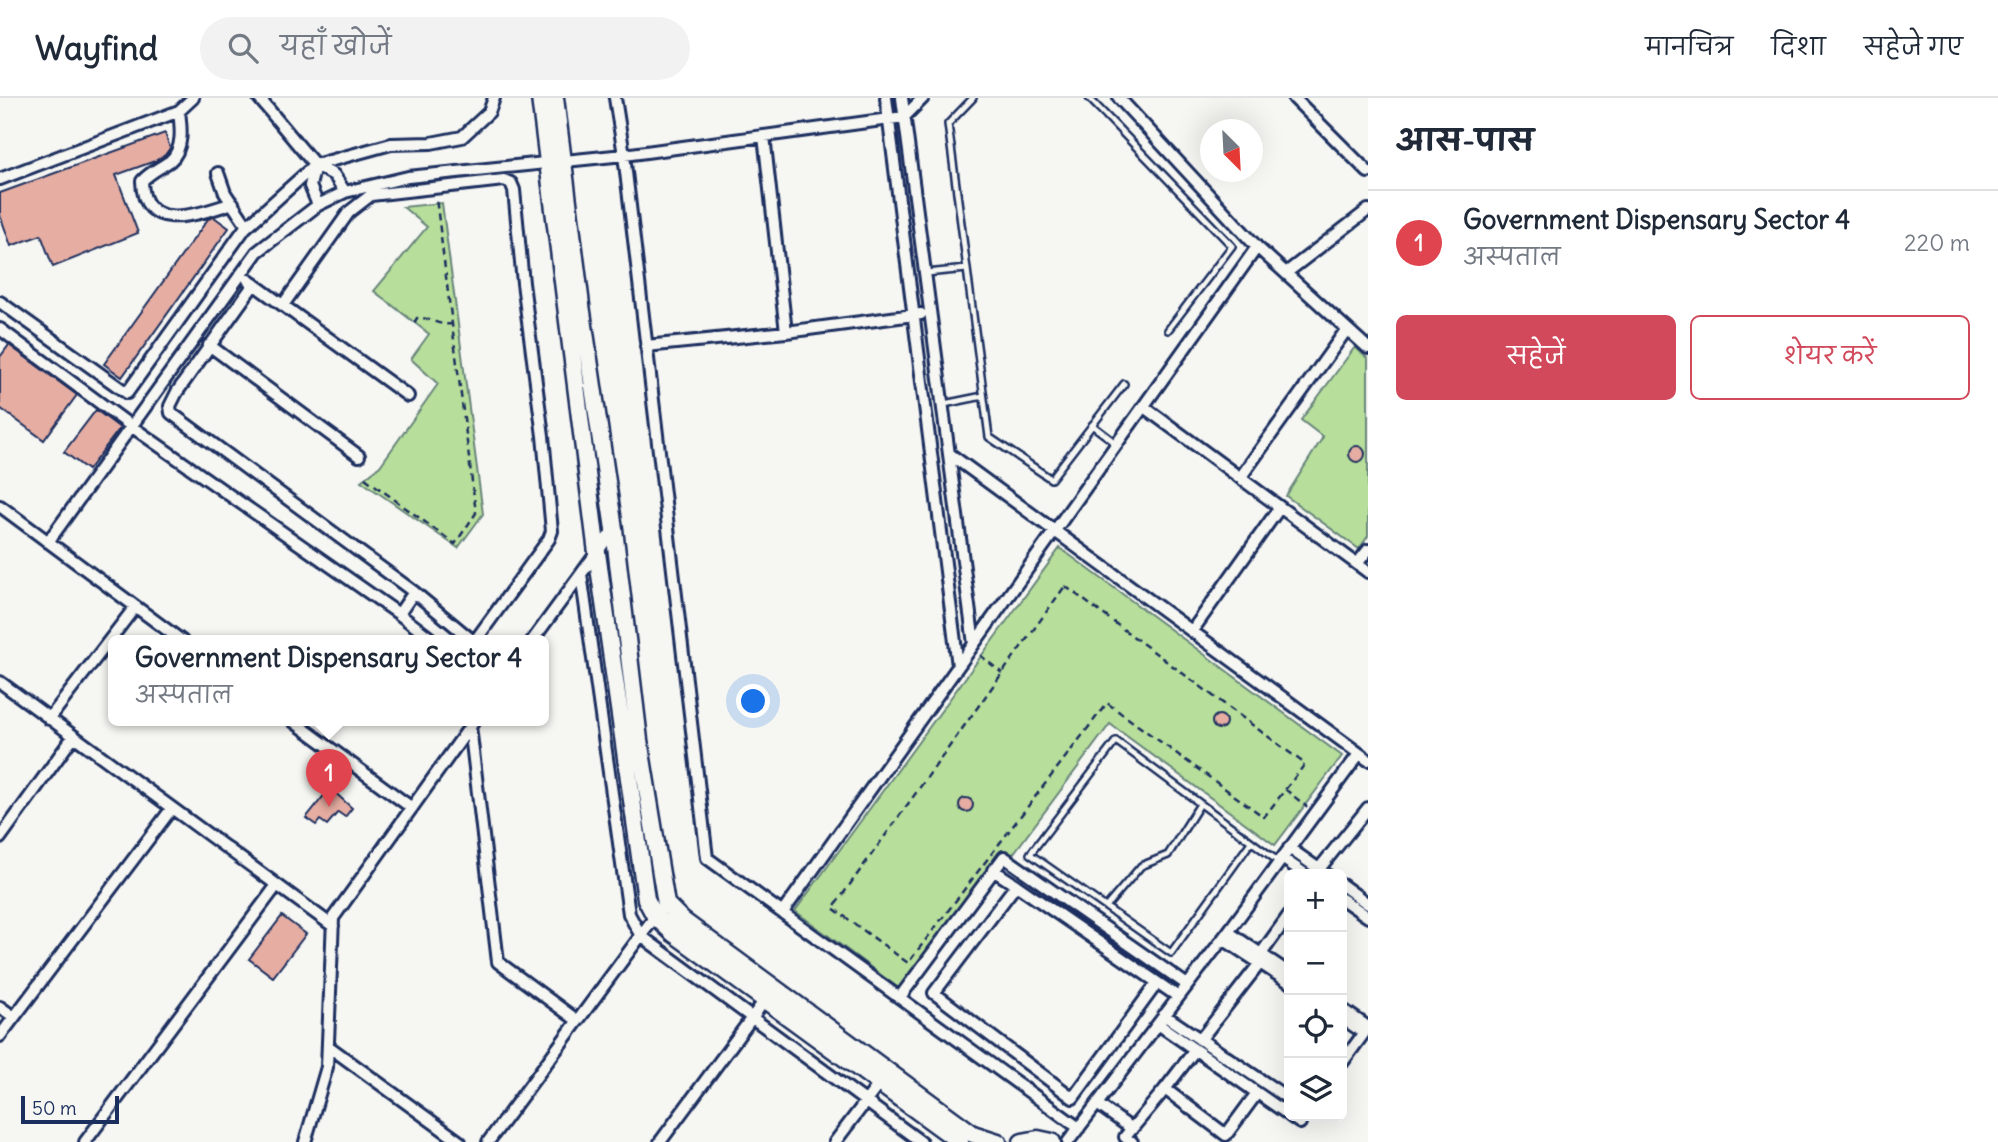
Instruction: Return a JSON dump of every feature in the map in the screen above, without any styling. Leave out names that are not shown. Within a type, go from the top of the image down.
[{"type":"street","points":[[0,179],[179,111],[193,98]]},
{"type":"street","points":[[259,98],[315,165],[334,175],[345,192]]},
{"type":"street","points":[[0,302],[127,393],[247,226],[315,165],[391,144],[431,143],[462,137],[489,112],[494,98]]},
{"type":"street","points":[[540,98],[555,162],[614,529],[660,910],[673,933],[765,1000],[973,1134],[998,1142]]},
{"type":"street","points":[[555,98],[555,162],[597,553],[646,899],[660,910],[682,920],[884,1077],[960,1142]]},
{"type":"street","points":[[615,98],[707,858],[1079,1128]]},
{"type":"street","points":[[886,98],[958,666]]},
{"type":"street","points":[[902,98],[944,404],[973,646]]},
{"type":"street","points":[[48,541],[257,252],[318,205],[345,192],[408,177],[624,155],[889,120],[904,117],[923,98]]},
{"type":"street","points":[[1119,98],[1257,247],[1368,348]]},
{"type":"street","points":[[1294,98],[1368,172]]},
{"type":"street","points":[[179,111],[182,134],[178,148],[172,159],[142,181],[142,192],[149,204],[159,214],[174,218],[192,216],[233,203]]},
{"type":"street","points":[[764,136],[786,332]]},
{"type":"street","points":[[315,165],[310,186],[318,205]]},
{"type":"street","points":[[218,173],[225,193],[247,226]]},
{"type":"street","points":[[283,305],[349,212],[371,195],[503,180],[511,183],[514,190],[552,523],[549,539],[478,635]]},
{"type":"street","points":[[1286,273],[1368,210]]},
{"type":"street","points":[[783,912],[1257,247]]},
{"type":"street","points":[[240,274],[408,396]]},
{"type":"street","points":[[254,284],[177,392],[170,406],[171,413],[414,592],[467,635]]},
{"type":"street","points":[[646,346],[786,332],[931,312]]},
{"type":"street","points":[[0,329],[131,426],[426,635]]},
{"type":"street","points":[[1240,478],[1347,329]]},
{"type":"street","points":[[209,345],[359,456]]},
{"type":"street","points":[[1144,407],[1368,572]]},
{"type":"street","points":[[950,455],[1364,757],[1315,813],[1068,1142]]},
{"type":"street","points":[[0,506],[174,635]]},
{"type":"street","points":[[1192,631],[1280,507]]},
{"type":"street","points":[[536,635],[614,529]]},
{"type":"street","points":[[1357,564],[1368,550]]},
{"type":"street","points":[[581,574],[629,914],[640,936],[921,1142]]},
{"type":"street","points":[[399,614],[414,592]]},
{"type":"street","points":[[114,635],[135,607]]},
{"type":"street","points":[[49,719],[108,642]]},
{"type":"street","points":[[0,683],[333,926]]},
{"type":"street","points":[[300,726],[412,808]]},
{"type":"street","points":[[305,1142],[327,1067],[333,918],[471,726]]},
{"type":"street","points":[[472,726],[498,962],[578,1021]]},
{"type":"street","points":[[0,838],[72,737]]},
{"type":"street","points":[[0,1036],[172,808]]},
{"type":"street","points":[[1325,869],[1368,808]]},
{"type":"street","points":[[1289,848],[1319,869]]},
{"type":"street","points":[[900,997],[1004,857],[1186,984]]},
{"type":"street","points":[[1280,860],[1296,869]]},
{"type":"street","points":[[993,870],[1177,996]]},
{"type":"street","points":[[1016,885],[934,993],[1073,1098],[1157,983]]},
{"type":"street","points":[[85,1142],[277,886]]},
{"type":"street","points":[[1347,889],[1368,904]]},
{"type":"street","points":[[1347,902],[1368,917]]},
{"type":"street","points":[[488,1142],[660,910]]},
{"type":"street","points":[[1132,1142],[1125,1137],[1165,1088],[1284,922]]},
{"type":"street","points":[[1225,935],[1284,978]]},
{"type":"street","points":[[1259,959],[1284,971]]},
{"type":"street","points":[[660,1142],[765,1000]]},
{"type":"street","points":[[0,1007],[14,1017]]},
{"type":"street","points":[[1347,1012],[1368,1027]]},
{"type":"street","points":[[1161,1020],[1284,1096]]},
{"type":"street","points":[[1347,1021],[1364,1033],[1347,1056]]},
{"type":"street","points":[[1196,1042],[1257,1093],[1284,1111]]},
{"type":"street","points":[[328,1046],[460,1142]]},
{"type":"street","points":[[835,1142],[884,1077]]},
{"type":"street","points":[[1165,1088],[1223,1138],[1257,1093]]},
{"type":"street","points":[[1097,1104],[1132,1129]]},
{"type":"street","points":[[1022,1142],[1038,1139],[1052,1142]]},
{"type":"lane","points":[[973,98],[948,124],[989,437],[1051,480],[1124,384]]},
{"type":"lane","points":[[1088,98],[1232,246],[1168,330]]},
{"type":"lane","points":[[926,273],[967,269]]},
{"type":"lane","points":[[944,404],[984,396]]},
{"type":"lane","points":[[1092,425],[1117,444]]},
{"type":"lane","points":[[1251,842],[1171,953],[1030,854],[1116,741],[1251,842],[1280,860]]},
{"type":"lane","points":[[1107,907],[1141,866],[1168,855],[1200,804]]},
{"type":"path","points":[[365,478],[455,544],[476,513],[434,188]]},
{"type":"path","points":[[414,323],[418,318],[427,317],[440,325],[452,324]]},
{"type":"path","points":[[1065,586],[1305,764],[1264,817],[1107,703],[908,963],[833,908],[1002,673],[1065,586]]},
{"type":"path","points":[[973,646],[1002,673]]},
{"type":"path","points":[[1285,789],[1315,813]]},
{"type":"green space","points":[[442,203],[483,514],[458,548],[361,481],[380,466],[438,384],[411,359],[429,334],[374,291],[427,227],[403,207]]},
{"type":"green space","points":[[1355,347],[1368,359],[1368,536],[1359,549],[1286,496],[1323,437],[1301,420]]},
{"type":"green space","points":[[1060,548],[1342,756],[1275,845],[1110,724],[908,995],[795,911]]},
{"type":"building","points":[[165,133],[170,148],[165,155],[116,175],[138,233],[53,267],[41,235],[11,246],[0,215],[0,193]]},
{"type":"building","points":[[214,217],[229,228],[122,377],[104,364],[208,219]]},
{"type":"building","points":[[9,345],[77,395],[44,440],[0,408],[0,357]]},
{"type":"building","points":[[96,410],[120,428],[88,470],[64,452]]},
{"type":"building","points":[[1354,446],[1360,446],[1365,454],[1363,460],[1354,462],[1349,457],[1349,451]]},
{"type":"building","points":[[1219,715],[1224,717],[1224,727],[1219,729],[1214,727],[1212,722],[1214,717]]},
{"type":"building","points":[[330,788],[352,808],[345,817],[338,812],[327,825],[320,820],[316,825],[306,818]]},
{"type":"building","points":[[966,798],[971,800],[971,810],[966,812],[961,810],[959,805],[961,800]]},
{"type":"building","points":[[282,916],[306,934],[273,977],[249,959]]},
{"type":"place","name":"Government Dispensary Sector 4","points":[[329,807]]}]
